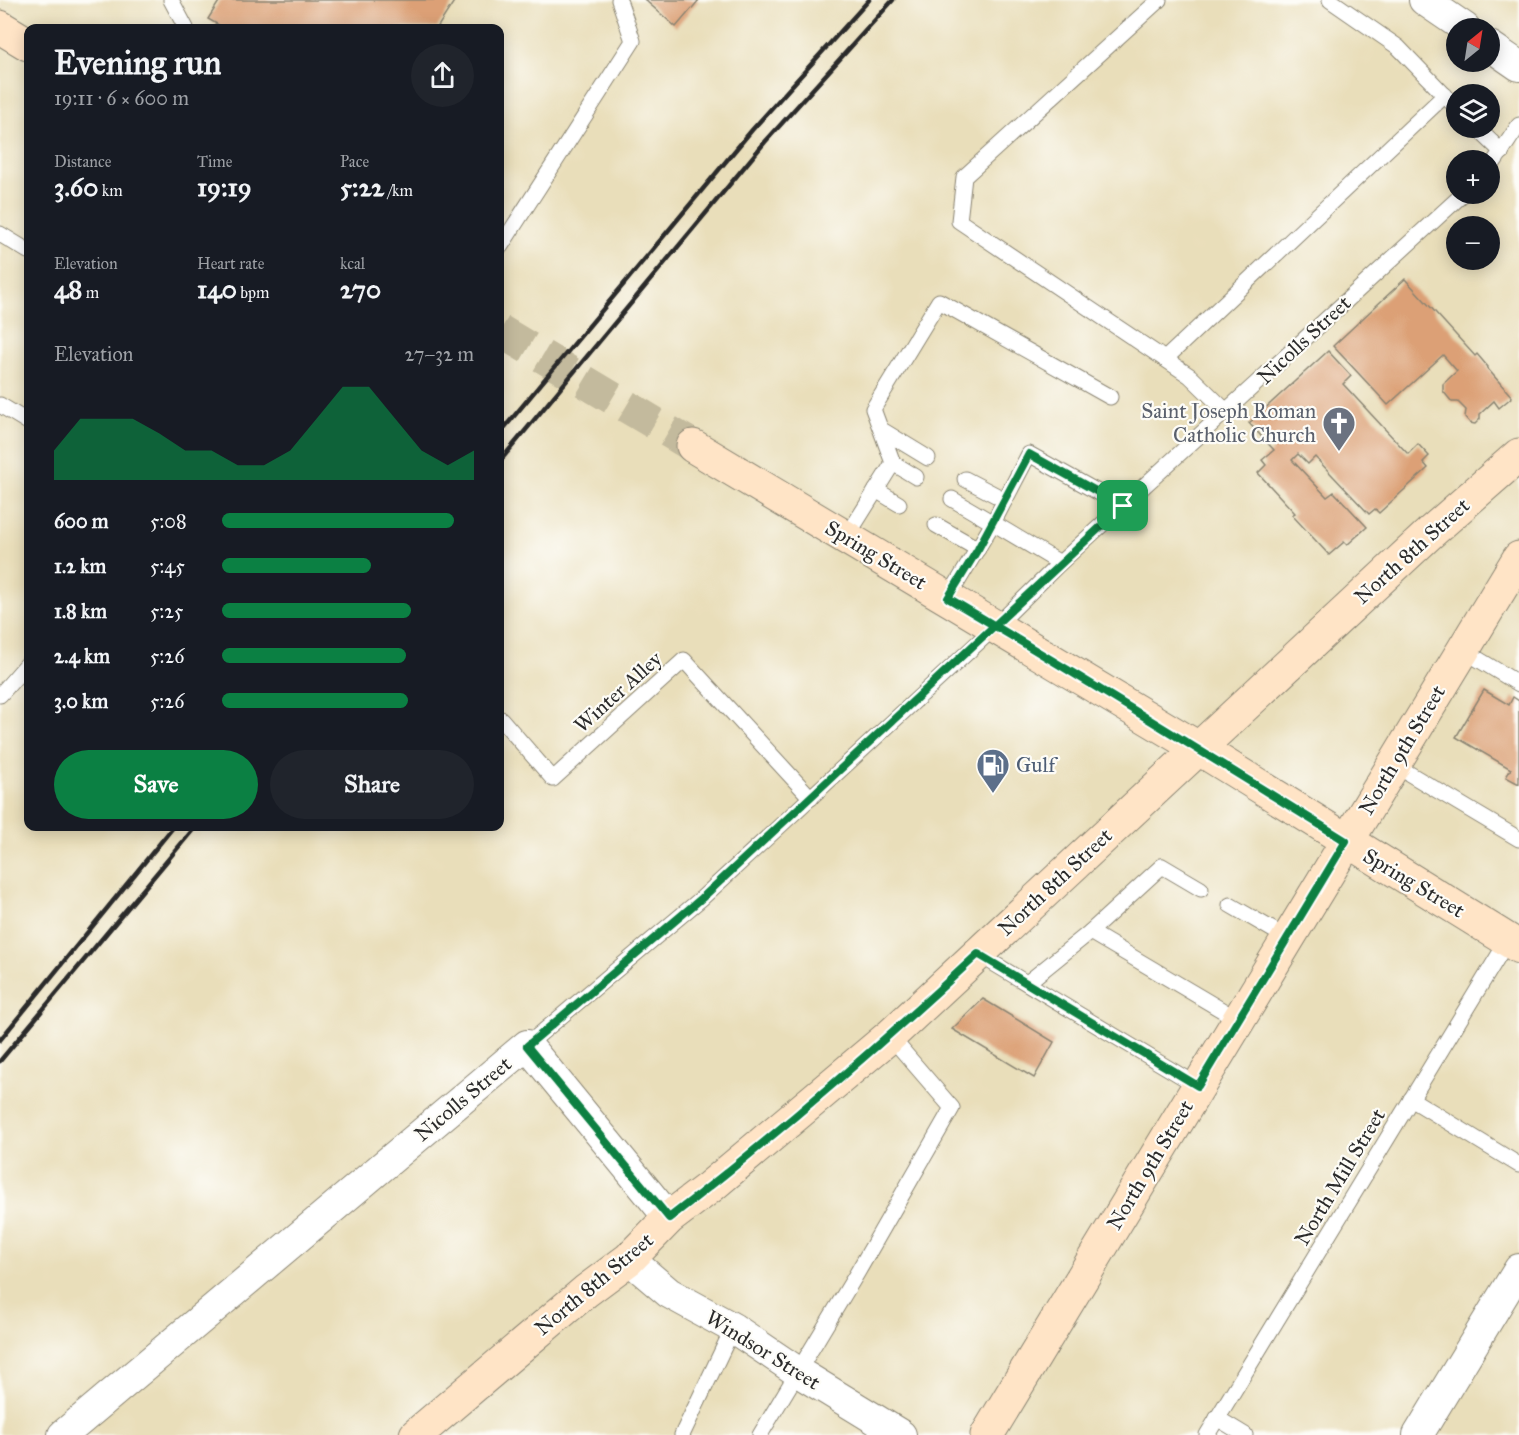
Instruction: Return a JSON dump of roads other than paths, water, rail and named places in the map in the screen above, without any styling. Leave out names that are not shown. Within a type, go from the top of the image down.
[{"type":"main road","points":[[0,27],[24,42]]},
{"type":"main road","name":"Spring Street","points":[[693,446],[1198,748],[1514,943]]},
{"type":"main road","name":"North 8th Street","points":[[416,1435],[586,1291],[629,1259],[669,1218],[710,1187],[890,1036],[1430,533],[1519,455]]},
{"type":"main road","name":"North 9th Street","points":[[987,1435],[1519,558]]},
{"type":"street","points":[[1424,0],[1450,18]]},
{"type":"street","points":[[1500,53],[1519,66]]},
{"type":"street","points":[[527,1046],[669,1218]]},
{"type":"street","name":"Nicolls Street","points":[[71,1433],[527,1046]]},
{"type":"street","name":"Windsor Street","points":[[629,1259],[669,1293],[733,1328],[798,1372],[901,1435]]},
{"type":"street","points":[[1418,1435],[1519,1269]]},
{"type":"lane","points":[[171,0],[184,24]]},
{"type":"lane","points":[[504,241],[633,41],[619,0]]},
{"type":"lane","points":[[1159,0],[964,177],[959,221],[1190,376],[1227,412]]},
{"type":"lane","points":[[1165,359],[1445,95],[1398,47],[1330,0]]},
{"type":"lane","points":[[1500,155],[1519,125]]},
{"type":"lane","points":[[1487,138],[1502,152]]},
{"type":"lane","name":"Nicolls Street","points":[[527,1046],[702,898],[996,626],[1060,563],[1452,204]]},
{"type":"lane","points":[[0,234],[24,249]]},
{"type":"lane","points":[[916,477],[893,464],[873,409],[939,301],[1110,397]]},
{"type":"lane","points":[[0,405],[24,417]]},
{"type":"lane","points":[[882,430],[928,458]]},
{"type":"lane","points":[[948,598],[993,523],[1029,454],[1123,506]]},
{"type":"lane","points":[[846,538],[893,464]]},
{"type":"lane","points":[[965,478],[1005,500]]},
{"type":"lane","points":[[876,490],[899,504]]},
{"type":"lane","points":[[952,499],[1060,563]]},
{"type":"lane","points":[[936,525],[978,549]]},
{"type":"lane","points":[[1463,650],[1519,684]]},
{"type":"lane","name":"Winter Alley","points":[[504,722],[553,779],[684,660],[811,798]]},
{"type":"lane","points":[[0,695],[24,668]]},
{"type":"lane","points":[[1394,764],[1519,839]]},
{"type":"lane","points":[[1027,983],[1090,932],[1162,866],[1201,889]]},
{"type":"lane","points":[[1230,905],[1287,938]]},
{"type":"lane","points":[[1090,932],[1238,1019]]},
{"type":"lane","name":"North Mill Street","points":[[1207,1435],[1411,1099],[1514,943]]},
{"type":"lane","points":[[978,954],[1198,1086]]},
{"type":"lane","points":[[760,1435],[952,1108],[890,1036]]},
{"type":"lane","points":[[1411,1099],[1519,1165]]},
{"type":"lane","points":[[682,1435],[733,1328]]},
{"type":"lane","points":[[1217,1418],[1245,1435]]},
{"type":"tunnel","points":[[504,333],[693,446]]},
{"type":"railway","points":[[504,428],[752,130],[869,0]]},
{"type":"railway","points":[[504,456],[765,142],[893,0]]},
{"type":"railway","points":[[0,1040],[170,831]]},
{"type":"railway","points":[[0,1061],[192,831]]},
{"type":"place","name":"Saint Joseph Roman Catholic Church","points":[[1339,452]]},
{"type":"place","name":"Gulf","points":[[993,794]]}]
